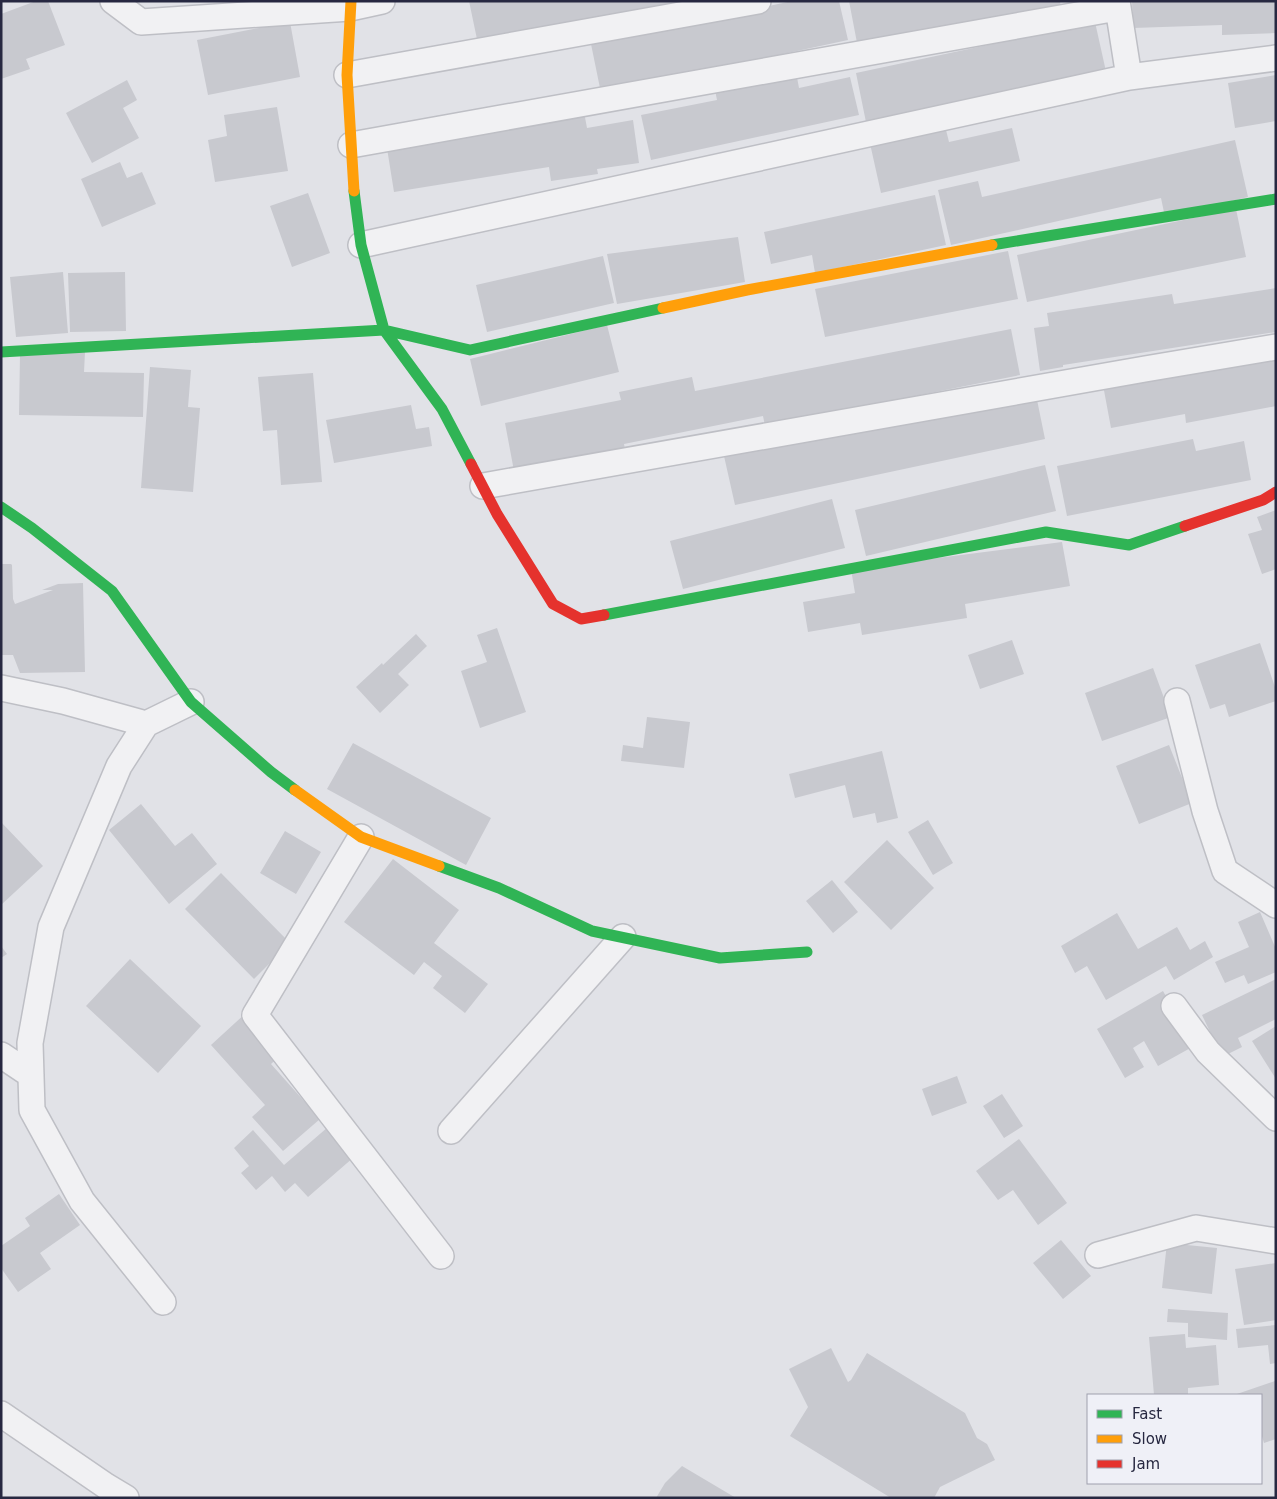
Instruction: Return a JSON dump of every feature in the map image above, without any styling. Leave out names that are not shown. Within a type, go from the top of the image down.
[{"type":"street","points":[[113,1],[141,22],[382,1]]},
{"type":"street","points":[[347,75],[758,1]]},
{"type":"street","points":[[350,4],[347,75],[352,178],[361,245],[384,330],[442,409],[497,514],[553,604],[580,619],[1046,532],[1129,545],[1264,500],[1276,492]]},
{"type":"street","points":[[351,145],[1117,5],[1129,77]]},
{"type":"street","points":[[361,245],[1129,77],[1276,58]]},
{"type":"street","points":[[1,352],[384,330],[470,350],[747,290],[1021,240],[1276,199]]},
{"type":"street","points":[[482,486],[1276,347]]},
{"type":"street","points":[[1,507],[32,528],[112,591],[191,702],[271,772],[361,838],[499,888],[592,931],[720,958],[807,952]]},
{"type":"street","points":[[1,688],[63,701],[146,724]]},
{"type":"street","points":[[1177,701],[1205,811],[1225,871],[1276,905]]},
{"type":"street","points":[[163,1302],[82,1201],[32,1110],[30,1043],[51,927],[119,766],[146,724],[191,702]]},
{"type":"street","points":[[361,838],[255,1015],[441,1256]]},
{"type":"street","points":[[451,1131],[623,937]]},
{"type":"street","points":[[1174,1006],[1208,1052],[1276,1118]]},
{"type":"street","points":[[1,1054],[31,1075]]},
{"type":"street","points":[[1098,1255],[1196,1228],[1276,1241]]},
{"type":"street","points":[[6,1426],[126,1498]]},
{"type":"building","points":[[36,1],[48,1],[65,45],[26,59],[30,69],[1,79],[1,14]]},
{"type":"building","points":[[469,1],[682,1],[682,2],[478,44]]},
{"type":"building","points":[[792,1],[839,1],[848,40],[601,93],[591,44]]},
{"type":"building","points":[[849,1],[1060,1],[1061,8],[858,48]]},
{"type":"building","points":[[1132,1],[1276,1],[1276,33],[1222,35],[1222,25],[1133,28]]},
{"type":"building","points":[[290,22],[300,77],[208,95],[197,40]]},
{"type":"building","points":[[1095,22],[1107,76],[867,127],[856,73]]},
{"type":"building","points":[[796,72],[799,88],[850,77],[859,115],[651,160],[641,115],[717,100],[715,90]]},
{"type":"building","points":[[1276,75],[1276,121],[1235,128],[1228,83]]},
{"type":"building","points":[[127,80],[137,100],[123,108],[139,138],[92,163],[66,113]]},
{"type":"building","points":[[277,107],[288,171],[215,182],[208,140],[227,136],[224,115]]},
{"type":"building","points":[[584,112],[587,128],[633,120],[639,163],[597,169],[598,174],[551,181],[549,167],[394,192],[386,142]]},
{"type":"building","points":[[944,122],[949,142],[1012,128],[1020,161],[881,193],[869,139]]},
{"type":"building","points":[[1235,140],[1248,197],[1165,217],[1161,198],[951,245],[938,190],[978,181],[982,197]]},
{"type":"building","points":[[120,162],[127,178],[142,172],[156,204],[102,227],[81,179]]},
{"type":"building","points":[[308,193],[330,253],[292,267],[270,206]]},
{"type":"building","points":[[935,195],[946,245],[815,273],[812,255],[771,264],[764,232]]},
{"type":"building","points":[[1236,209],[1246,257],[1027,302],[1017,255]]},
{"type":"building","points":[[738,237],[745,282],[617,304],[607,254]]},
{"type":"building","points":[[1008,251],[1018,299],[825,337],[815,289]]},
{"type":"building","points":[[603,256],[614,303],[487,332],[476,285]]},
{"type":"building","points":[[63,272],[68,333],[16,337],[10,277]]},
{"type":"building","points":[[125,272],[126,331],[70,332],[68,273]]},
{"type":"building","points":[[1276,288],[1276,332],[1063,365],[1063,367],[1040,371],[1034,328],[1049,326],[1047,313],[1172,294],[1174,304]]},
{"type":"building","points":[[607,325],[619,372],[481,406],[470,359]]},
{"type":"building","points":[[1011,329],[1020,375],[765,426],[763,416],[624,444],[625,449],[514,471],[505,423],[621,400],[619,392],[692,377],[695,391]]},
{"type":"building","points":[[85,352],[84,372],[144,373],[143,417],[19,415],[20,355]]},
{"type":"building","points":[[1276,352],[1276,406],[1186,423],[1185,414],[1111,428],[1103,385]]},
{"type":"building","points":[[150,367],[191,370],[188,407],[200,408],[193,492],[141,488]]},
{"type":"building","points":[[313,373],[322,482],[281,485],[277,430],[263,431],[258,377]]},
{"type":"building","points":[[1035,390],[1045,439],[735,505],[724,456]]},
{"type":"building","points":[[411,405],[416,429],[429,427],[432,446],[334,463],[326,420]]},
{"type":"building","points":[[1193,439],[1196,451],[1244,441],[1251,480],[1067,516],[1057,466]]},
{"type":"building","points":[[1045,465],[1056,511],[866,556],[855,510]]},
{"type":"building","points":[[832,499],[845,548],[683,589],[670,541]]},
{"type":"building","points":[[1276,510],[1276,569],[1262,574],[1248,534],[1262,530],[1257,517]]},
{"type":"building","points":[[1062,542],[1070,586],[965,604],[967,618],[862,635],[860,623],[808,632],[803,602],[855,593],[851,569]]},
{"type":"building","points":[[1,564],[12,565],[13,599],[15,604],[53,590],[42,590],[58,584],[83,583],[85,672],[20,673],[13,655],[1,655]]},
{"type":"building","points":[[497,628],[526,712],[480,728],[461,671],[487,662],[477,635]]},
{"type":"building","points":[[416,634],[427,646],[398,674],[409,685],[380,713],[356,687]]},
{"type":"building","points":[[1012,640],[1024,674],[980,689],[968,655]]},
{"type":"building","points":[[1260,643],[1276,690],[1276,701],[1229,717],[1225,704],[1210,709],[1195,665]]},
{"type":"building","points":[[1153,668],[1171,717],[1102,741],[1085,693]]},
{"type":"building","points":[[647,717],[690,722],[684,768],[621,761],[623,745],[643,748]]},
{"type":"building","points":[[353,743],[491,818],[466,865],[327,789]]},
{"type":"building","points":[[1169,745],[1192,803],[1139,824],[1116,766]]},
{"type":"building","points":[[882,751],[898,818],[877,823],[875,813],[853,818],[845,785],[795,798],[789,774]]},
{"type":"building","points":[[141,804],[175,846],[192,833],[217,864],[169,904],[109,830]]},
{"type":"building","points":[[928,820],[953,863],[933,875],[908,832]]},
{"type":"building","points":[[1,822],[43,866],[1,905]]},
{"type":"building","points":[[285,831],[321,852],[296,894],[260,873]]},
{"type":"building","points":[[887,840],[934,888],[891,930],[844,882]]},
{"type":"building","points":[[393,859],[459,910],[434,943],[488,984],[465,1013],[433,988],[442,976],[424,962],[414,975],[344,922]]},
{"type":"building","points":[[221,873],[290,943],[254,979],[185,909]]},
{"type":"building","points":[[832,880],[858,912],[833,933],[806,901]]},
{"type":"building","points":[[1260,912],[1276,949],[1276,972],[1248,984],[1244,975],[1225,983],[1215,962],[1249,947],[1238,922]]},
{"type":"building","points":[[1117,913],[1138,949],[1177,927],[1190,950],[1205,941],[1213,957],[1174,980],[1166,966],[1106,1000],[1087,966],[1075,973],[1061,946]]},
{"type":"building","points":[[1,946],[7,954],[1,958]]},
{"type":"building","points":[[130,959],[201,1026],[158,1073],[86,1006]]},
{"type":"building","points":[[1276,979],[1276,1019],[1238,1038],[1242,1047],[1222,1057],[1202,1015]]},
{"type":"building","points":[[1163,991],[1194,1046],[1158,1066],[1144,1041],[1133,1048],[1144,1067],[1125,1078],[1097,1029]]},
{"type":"building","points":[[247,1012],[283,1053],[271,1064],[320,1119],[283,1151],[252,1117],[265,1105],[211,1045]]},
{"type":"building","points":[[1276,1026],[1276,1079],[1252,1041]]},
{"type":"building","points":[[957,1076],[967,1103],[932,1116],[922,1089]]},
{"type":"building","points":[[1002,1094],[1023,1126],[1004,1138],[983,1106]]},
{"type":"building","points":[[328,1127],[354,1157],[308,1197],[295,1183],[285,1192],[272,1176],[256,1190],[241,1173],[249,1166],[234,1148],[253,1130],[284,1165]]},
{"type":"building","points":[[1019,1139],[1067,1203],[1038,1225],[1013,1190],[998,1200],[976,1171]]},
{"type":"building","points":[[59,1194],[80,1225],[40,1253],[51,1269],[18,1292],[1,1268],[1,1246],[30,1226],[25,1218]]},
{"type":"building","points":[[1061,1240],[1091,1276],[1063,1299],[1033,1263]]},
{"type":"building","points":[[1167,1243],[1217,1248],[1212,1294],[1162,1288]]},
{"type":"building","points":[[1276,1263],[1276,1320],[1244,1325],[1235,1269]]},
{"type":"building","points":[[1168,1309],[1228,1313],[1227,1340],[1188,1337],[1188,1323],[1167,1322]]},
{"type":"building","points":[[1276,1325],[1276,1363],[1270,1364],[1268,1345],[1238,1348],[1236,1329]]},
{"type":"building","points":[[1185,1334],[1186,1348],[1216,1345],[1219,1385],[1188,1388],[1188,1394],[1154,1394],[1149,1337]]},
{"type":"building","points":[[831,1348],[848,1382],[867,1353],[965,1413],[977,1438],[987,1444],[995,1460],[940,1487],[934,1498],[891,1498],[790,1436],[808,1407],[789,1369]]},
{"type":"building","points":[[1275,1381],[1276,1439],[1264,1443],[1262,1436],[1262,1394],[1237,1394]]},
{"type":"building","points":[[682,1466],[736,1498],[656,1498],[665,1483]]},
{"type":"traffic: fast","points":[[354,191],[361,245],[384,330],[442,409],[471,464]]},
{"type":"traffic: fast","points":[[992,245],[1276,199]]},
{"type":"traffic: fast","points":[[1,352],[384,330],[470,350],[663,308]]},
{"type":"traffic: fast","points":[[1,507],[32,528],[112,591],[191,702],[271,772],[295,790]]},
{"type":"traffic: fast","points":[[604,615],[1046,532],[1129,545],[1185,526]]},
{"type":"traffic: fast","points":[[439,866],[499,888],[592,931],[720,958],[807,952]]},
{"type":"traffic: slow","points":[[351,1],[347,75],[354,191]]},
{"type":"traffic: slow","points":[[663,308],[747,290],[992,245]]},
{"type":"traffic: slow","points":[[295,790],[361,837],[439,866]]},
{"type":"traffic: jam","points":[[471,464],[497,514],[553,604],[581,619],[604,615]]},
{"type":"traffic: jam","points":[[1185,526],[1263,500],[1276,492]]}]
